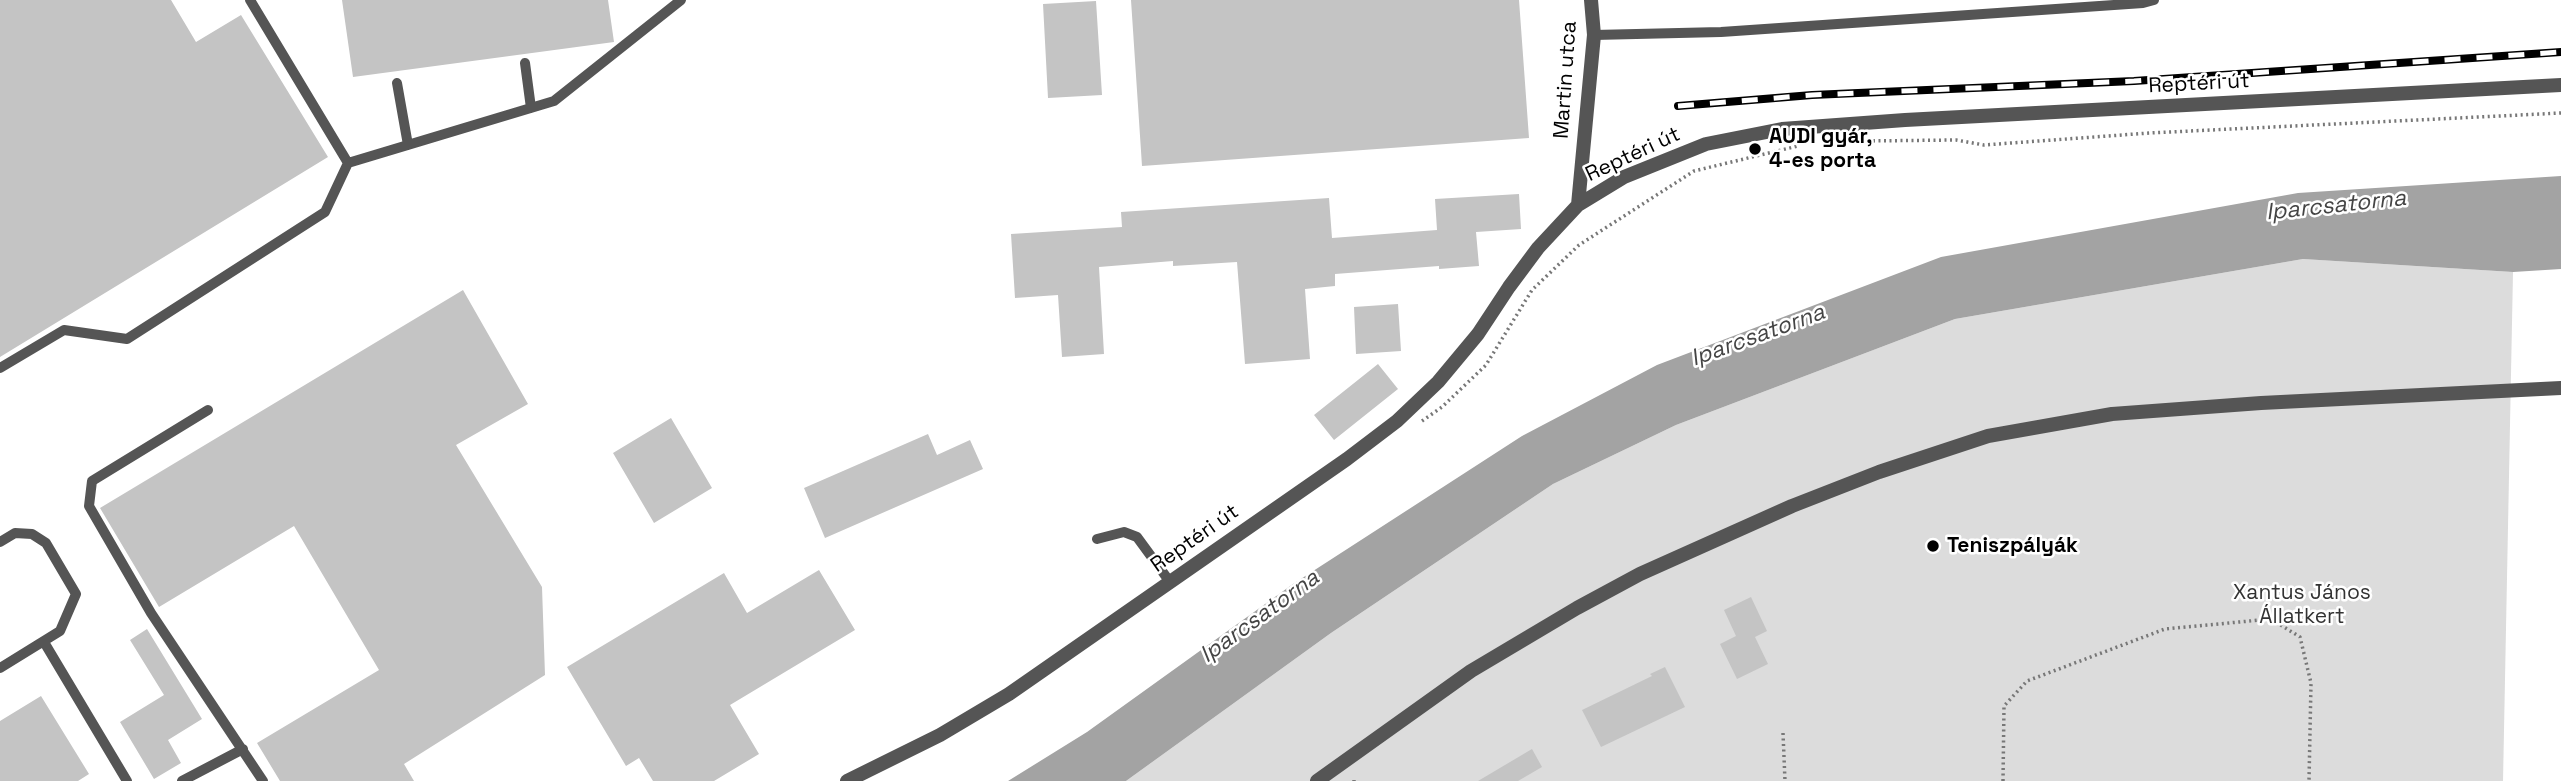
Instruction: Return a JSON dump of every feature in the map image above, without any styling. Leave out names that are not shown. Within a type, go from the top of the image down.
[{"type":"street","name":"Martin utca","points":[[1578,205],[1594,35],[1591,0]]},
{"type":"street","name":"Reptéri út","points":[[847,781],[940,735],[1009,694],[1396,421],[1438,382],[1470,344],[1538,248],[1578,205],[1624,177],[1706,144],[1782,129],[2561,85]]},
{"type":"street","points":[[1317,781],[1471,671],[1640,574],[1792,506],[1879,472],[1988,436],[2112,414],[2261,403],[2561,388]]},
{"type":"lane","points":[[250,0],[348,163]]},
{"type":"lane","points":[[0,368],[64,330],[127,339],[325,212],[348,163],[554,101],[681,0]]},
{"type":"lane","points":[[1594,35],[1721,32],[2143,3],[2154,0]]},
{"type":"lane","points":[[524,63],[531,108]]},
{"type":"lane","points":[[397,83],[408,145]]},
{"type":"lane","points":[[208,410],[93,481],[89,506],[151,613],[263,781]]},
{"type":"lane","points":[[1097,539],[1124,532],[1137,537],[1170,582]]},
{"type":"lane","points":[[0,542],[15,533],[32,534],[46,543],[76,594],[60,631],[0,668]]},
{"type":"lane","points":[[44,642],[127,781]]},
{"type":"lane","points":[[182,781],[243,749]]},
{"type":"path","points":[[1854,141],[1956,139],[1984,145],[2149,133],[2561,113]]},
{"type":"path","points":[[1420,423],[1442,407],[1486,365],[1532,290],[1579,245],[1694,171],[1803,144]]},
{"type":"path","points":[[2003,781],[2004,706],[2027,681],[2165,629],[2272,619],[2300,637],[2311,682],[2309,781]]},
{"type":"path","points":[[1783,733],[1786,781]]},
{"type":"green space","name":"Xantus János Állatkert","points":[[2303,259],[2513,272],[2503,781],[1126,781],[1331,633],[1553,484],[1676,425],[1955,319]]},
{"type":"water","name":"Iparcsatorna","points":[[2561,176],[2561,269],[2513,272],[2303,259],[1955,319],[1676,425],[1553,484],[1331,633],[1126,781],[1008,781],[1087,732],[1293,584],[1522,436],[1657,365],[1941,257],[2298,193]]},
{"type":"building","points":[[0,0],[171,0],[196,42],[241,15],[328,157],[0,357]]},
{"type":"building","points":[[342,0],[608,0],[614,42],[353,77]]},
{"type":"building","points":[[1131,0],[1519,0],[1529,138],[1142,166]]},
{"type":"building","points":[[1096,1],[1102,95],[1048,98],[1043,4]]},
{"type":"building","points":[[1519,194],[1521,229],[1476,232],[1479,266],[1439,269],[1439,266],[1335,274],[1335,286],[1305,289],[1310,359],[1245,364],[1237,262],[1173,266],[1173,261],[1099,267],[1104,354],[1062,357],[1058,295],[1015,298],[1011,234],[1122,227],[1121,212],[1329,198],[1332,238],[1437,230],[1435,199]]},
{"type":"building","points":[[463,290],[528,404],[456,445],[542,587],[545,675],[404,764],[414,781],[280,781],[257,743],[379,670],[294,526],[159,607],[100,508]]},
{"type":"building","points":[[1398,304],[1401,351],[1356,354],[1354,307]]},
{"type":"building","points":[[1378,364],[1398,389],[1334,440],[1314,415]]},
{"type":"building","points":[[671,418],[712,488],[654,523],[613,453]]},
{"type":"building","points":[[928,434],[937,455],[970,440],[983,469],[825,538],[804,488]]},
{"type":"building","points":[[819,570],[855,630],[730,705],[759,754],[714,781],[653,781],[639,758],[626,766],[567,667],[724,573],[747,613]]},
{"type":"building","points":[[1751,597],[1767,631],[1755,637],[1768,664],[1737,679],[1720,644],[1736,636],[1724,610]]},
{"type":"building","points":[[147,629],[202,719],[168,740],[181,763],[154,779],[120,722],[164,695],[130,640]]},
{"type":"building","points":[[1665,667],[1685,707],[1601,747],[1582,710]]},
{"type":"building","points":[[41,696],[89,774],[78,781],[0,781],[0,721]]},
{"type":"building","points":[[1532,749],[1542,767],[1518,781],[1478,781]]},
{"type":"railway","points":[[1678,106],[1812,95],[2134,81],[2561,52]]},
{"type":"place","name":"AUDI gyár, 4-es porta","points":[[1755,149]]},
{"type":"place","name":"Teniszpályák","points":[[1933,546]]}]
